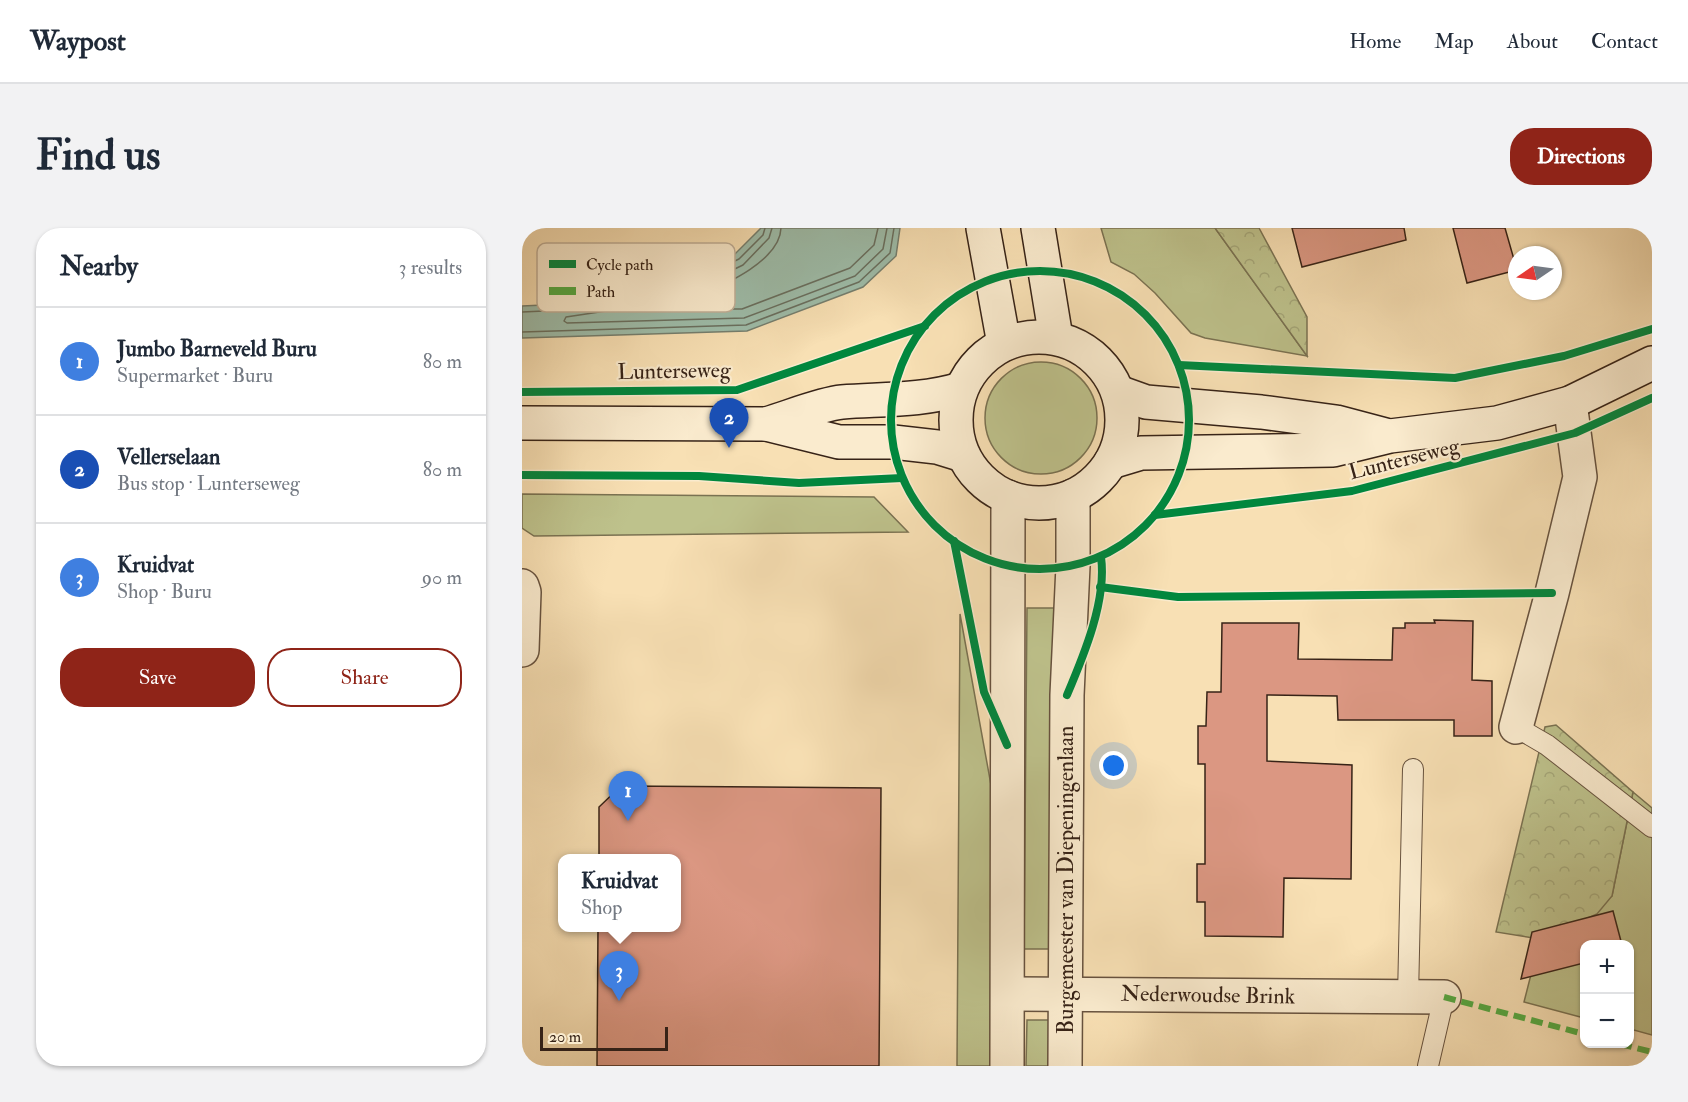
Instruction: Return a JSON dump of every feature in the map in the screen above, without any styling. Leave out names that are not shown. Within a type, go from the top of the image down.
[{"type":"street","points":[[983,228],[1004,344]]},
{"type":"street","points":[[1038,228],[1056,338]]},
{"type":"street","points":[[1030,336],[1056,338],[1083,348],[1104,367],[1118,392],[1122,415],[1120,439],[1111,462],[1095,482],[1073,496],[1052,502],[1029,503],[1008,497],[989,487],[974,473],[963,455],[956,433],[956,411],[961,389],[971,370],[986,355],[1004,344],[1030,336]]},
{"type":"street","name":"Lunterseweg","points":[[1111,462],[1141,453],[1333,450],[1390,436],[1497,423],[1570,403],[1652,363]]},
{"type":"street","points":[[766,424],[839,402],[893,401],[940,395],[961,389]]},
{"type":"street","name":"Lunterseweg","points":[[1118,392],[1146,402],[1261,412],[1336,422],[1390,436]]},
{"type":"street","points":[[1516,728],[1580,477],[1570,403]]},
{"type":"street","points":[[522,423],[766,424],[839,442],[893,441],[937,447],[963,455]]},
{"type":"street","name":"Burgemeester van Diepeningenlaan","points":[[1065,1066],[1067,695],[1073,566],[1073,496]]},
{"type":"street","points":[[1007,1066],[1008,497]]},
{"type":"street","points":[[522,586],[522,650]]},
{"type":"street","name":"Nederwoudse Brink","points":[[1008,994],[1444,997]]},
{"type":"lane","points":[[1516,728],[1547,745],[1652,827]]},
{"type":"lane","points":[[1408,997],[1413,769]]},
{"type":"lane","name":"Nederwoudse Brink","points":[[1428,1066],[1444,997]]},
{"type":"green space","points":[[1101,228],[1215,228],[1307,356],[1205,338],[1191,333],[1155,293],[1134,274],[1111,262]]},
{"type":"green space","points":[[1215,228],[1259,228],[1307,317],[1307,356]]},
{"type":"green space","points":[[1041,362],[1062,366],[1081,378],[1093,397],[1097,418],[1093,439],[1081,458],[1062,470],[1041,474],[1020,470],[1001,458],[989,439],[985,418],[989,397],[1001,378],[1020,366]]},
{"type":"green space","points":[[522,494],[874,497],[908,532],[534,536],[522,528]]},
{"type":"green space","points":[[1027,608],[1056,608],[1053,949],[1024,949]]},
{"type":"green space","points":[[960,614],[991,785],[991,1066],[957,1066]]},
{"type":"green space","points":[[1556,725],[1633,792],[1612,896],[1597,914],[1540,939],[1496,932],[1545,727]]},
{"type":"green space","points":[[1633,792],[1652,808],[1652,1035],[1634,1030],[1634,940],[1580,940],[1580,1017],[1524,1002],[1540,939],[1612,896]]},
{"type":"green space","points":[[1027,1020],[1049,1020],[1049,1066],[1026,1066]]},
{"type":"water","points":[[761,228],[900,228],[896,256],[863,287],[747,331],[522,338],[522,306],[537,305],[537,312],[735,312],[735,254]]},
{"type":"building","points":[[1292,228],[1404,228],[1406,240],[1302,267]]},
{"type":"building","points":[[1453,228],[1505,228],[1510,246],[1508,246],[1508,272],[1467,283]]},
{"type":"building","points":[[1434,620],[1473,621],[1472,680],[1492,681],[1492,736],[1454,736],[1454,720],[1338,720],[1337,696],[1267,695],[1267,761],[1352,765],[1351,879],[1284,878],[1283,937],[1205,936],[1205,902],[1197,902],[1197,864],[1205,864],[1205,764],[1198,764],[1198,726],[1206,726],[1207,692],[1221,692],[1222,623],[1299,623],[1298,659],[1392,660],[1393,628],[1405,628],[1405,623],[1435,623]]},
{"type":"building","points":[[621,786],[881,788],[879,1066],[597,1066],[598,932],[681,932],[681,854],[599,854],[599,807]]},
{"type":"building","points":[[1613,911],[1621,940],[1580,940],[1580,964],[1521,979],[1532,932]]},
{"type":"marked path","points":[[1444,997],[1580,1033]]},
{"type":"marked path","points":[[1634,1048],[1652,1052]]},
{"type":"cycle path","points":[[1040,271],[1069,274],[1097,283],[1123,296],[1145,315],[1164,337],[1177,363],[1186,391],[1189,420],[1186,449],[1177,477],[1164,503],[1145,525],[1123,544],[1097,557],[1069,566],[1040,569],[1011,566],[983,557],[957,544],[935,525],[916,503],[903,477],[894,449],[891,420],[894,391],[903,363],[916,337],[935,315],[957,296],[983,283],[1011,274],[1040,271]]},
{"type":"cycle path","points":[[522,392],[737,390],[925,326]]},
{"type":"cycle path","points":[[1179,365],[1455,378],[1564,356],[1652,329]]},
{"type":"cycle path","points":[[1155,515],[1352,491],[1575,433],[1652,398]]},
{"type":"cycle path","points":[[522,475],[699,476],[799,483],[902,478]]},
{"type":"cycle path","points":[[954,541],[984,692],[1007,745]]},
{"type":"cycle path","points":[[1067,695],[1093,627],[1101,591],[1101,557]]},
{"type":"cycle path","points":[[1100,587],[1178,597],[1552,593]]},
{"type":"place","name":"Vellerselaan","points":[[729,448]]},
{"type":"place","name":"Jumbo Barneveld Buru","points":[[628,821]]},
{"type":"place","name":"Kruidvat","points":[[619,1001]]}]
